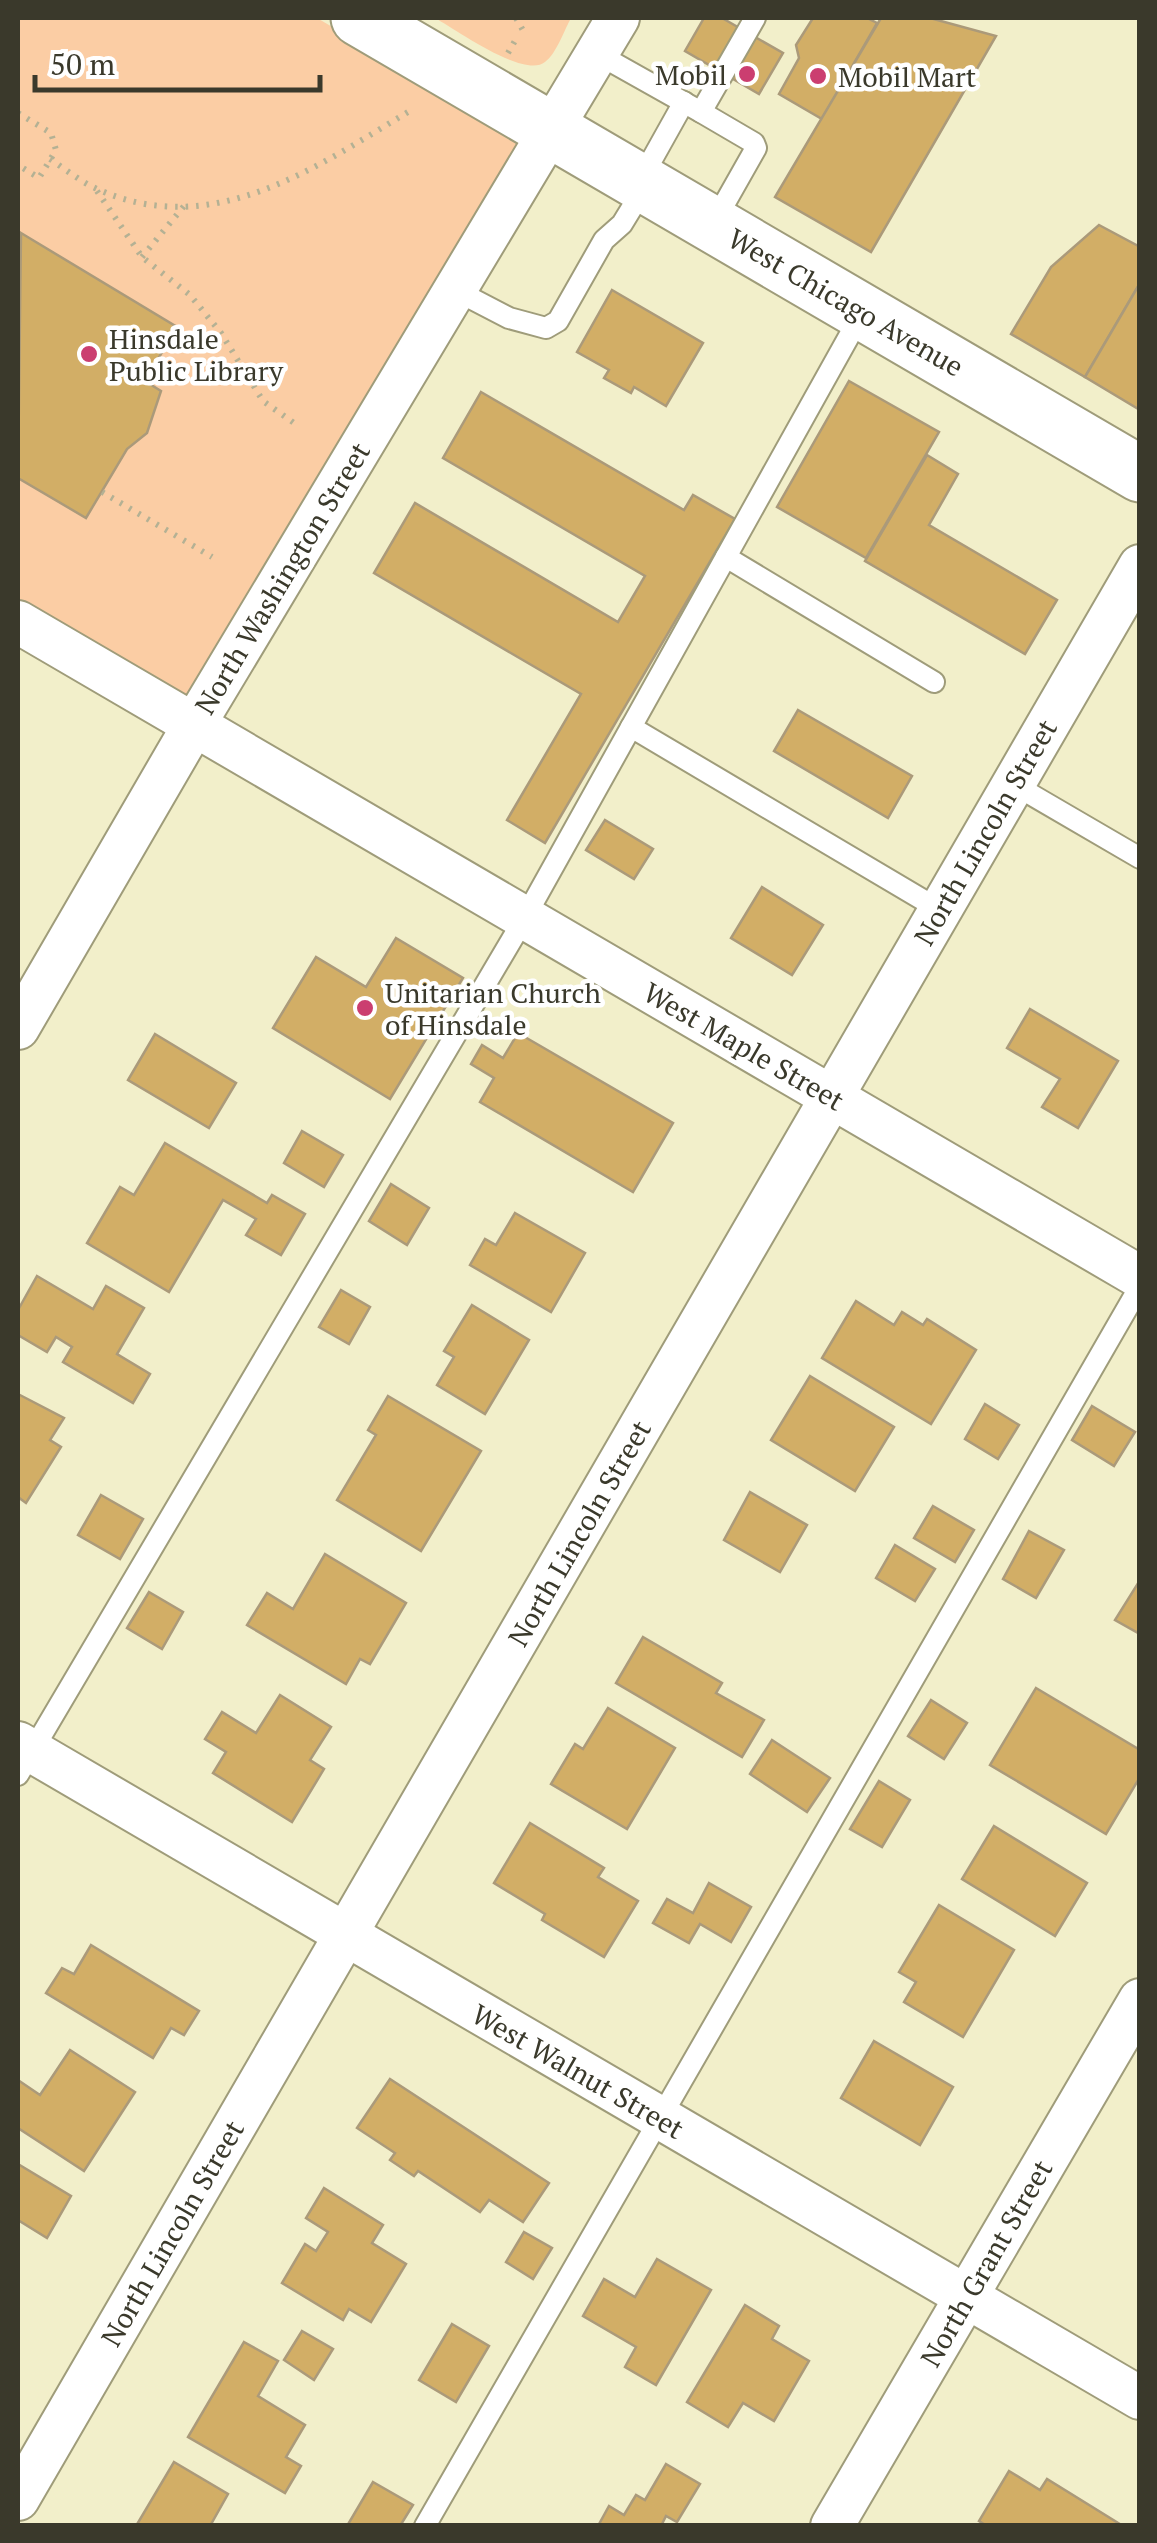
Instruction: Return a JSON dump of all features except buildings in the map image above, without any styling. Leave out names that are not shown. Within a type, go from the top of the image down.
[{"type":"main road","name":"West Chicago Avenue","points":[[360,18],[1140,474]]},
{"type":"street","name":"North Washington Street","points":[[18,1028],[194,725],[607,35]]},
{"type":"street","name":"North Lincoln Street","points":[[18,2499],[1140,566]]},
{"type":"street","name":"West Maple Street","points":[[18,622],[1140,1277]]},
{"type":"street","name":"West Walnut Street","points":[[22,1756],[345,1934],[1140,2398]]},
{"type":"street","name":"North Grant Street","points":[[832,2526],[1140,2000]]},
{"type":"lane","points":[[455,290],[509,318],[546,328],[558,321],[604,240],[622,224],[643,183],[755,18]]},
{"type":"lane","points":[[607,35],[693,107],[754,143],[756,148],[713,224]]},
{"type":"lane","points":[[22,1756],[524,919],[862,312]]},
{"type":"lane","points":[[726,558],[934,682]]},
{"type":"lane","points":[[631,727],[940,910]]},
{"type":"lane","points":[[1013,784],[1140,858]]},
{"type":"lane","points":[[426,2526],[1140,1286]]},
{"type":"path","points":[[516,18],[525,34]]},
{"type":"path","points":[[50,159],[96,189],[185,205],[243,197],[288,183],[408,112]]},
{"type":"path","points":[[18,113],[51,133],[56,150],[39,178],[18,166]]},
{"type":"path","points":[[96,189],[120,231],[142,257],[190,295],[221,333],[263,402],[294,423]]},
{"type":"path","points":[[142,257],[185,205]]},
{"type":"path","points":[[102,492],[212,557]]},
{"type":"shaded area","points":[[18,18],[317,18],[521,138],[186,702],[18,602]]},
{"type":"shaded area","points":[[435,18],[570,20],[553,54],[535,65],[506,58]]},
{"type":"place","name":"Mobil","points":[[747,74]]},
{"type":"place","name":"Mobil Mart","points":[[818,76]]},
{"type":"place","name":"Hinsdale Public Library","points":[[89,354]]},
{"type":"place","name":"Unitarian Church of Hinsdale","points":[[365,1008]]}]
